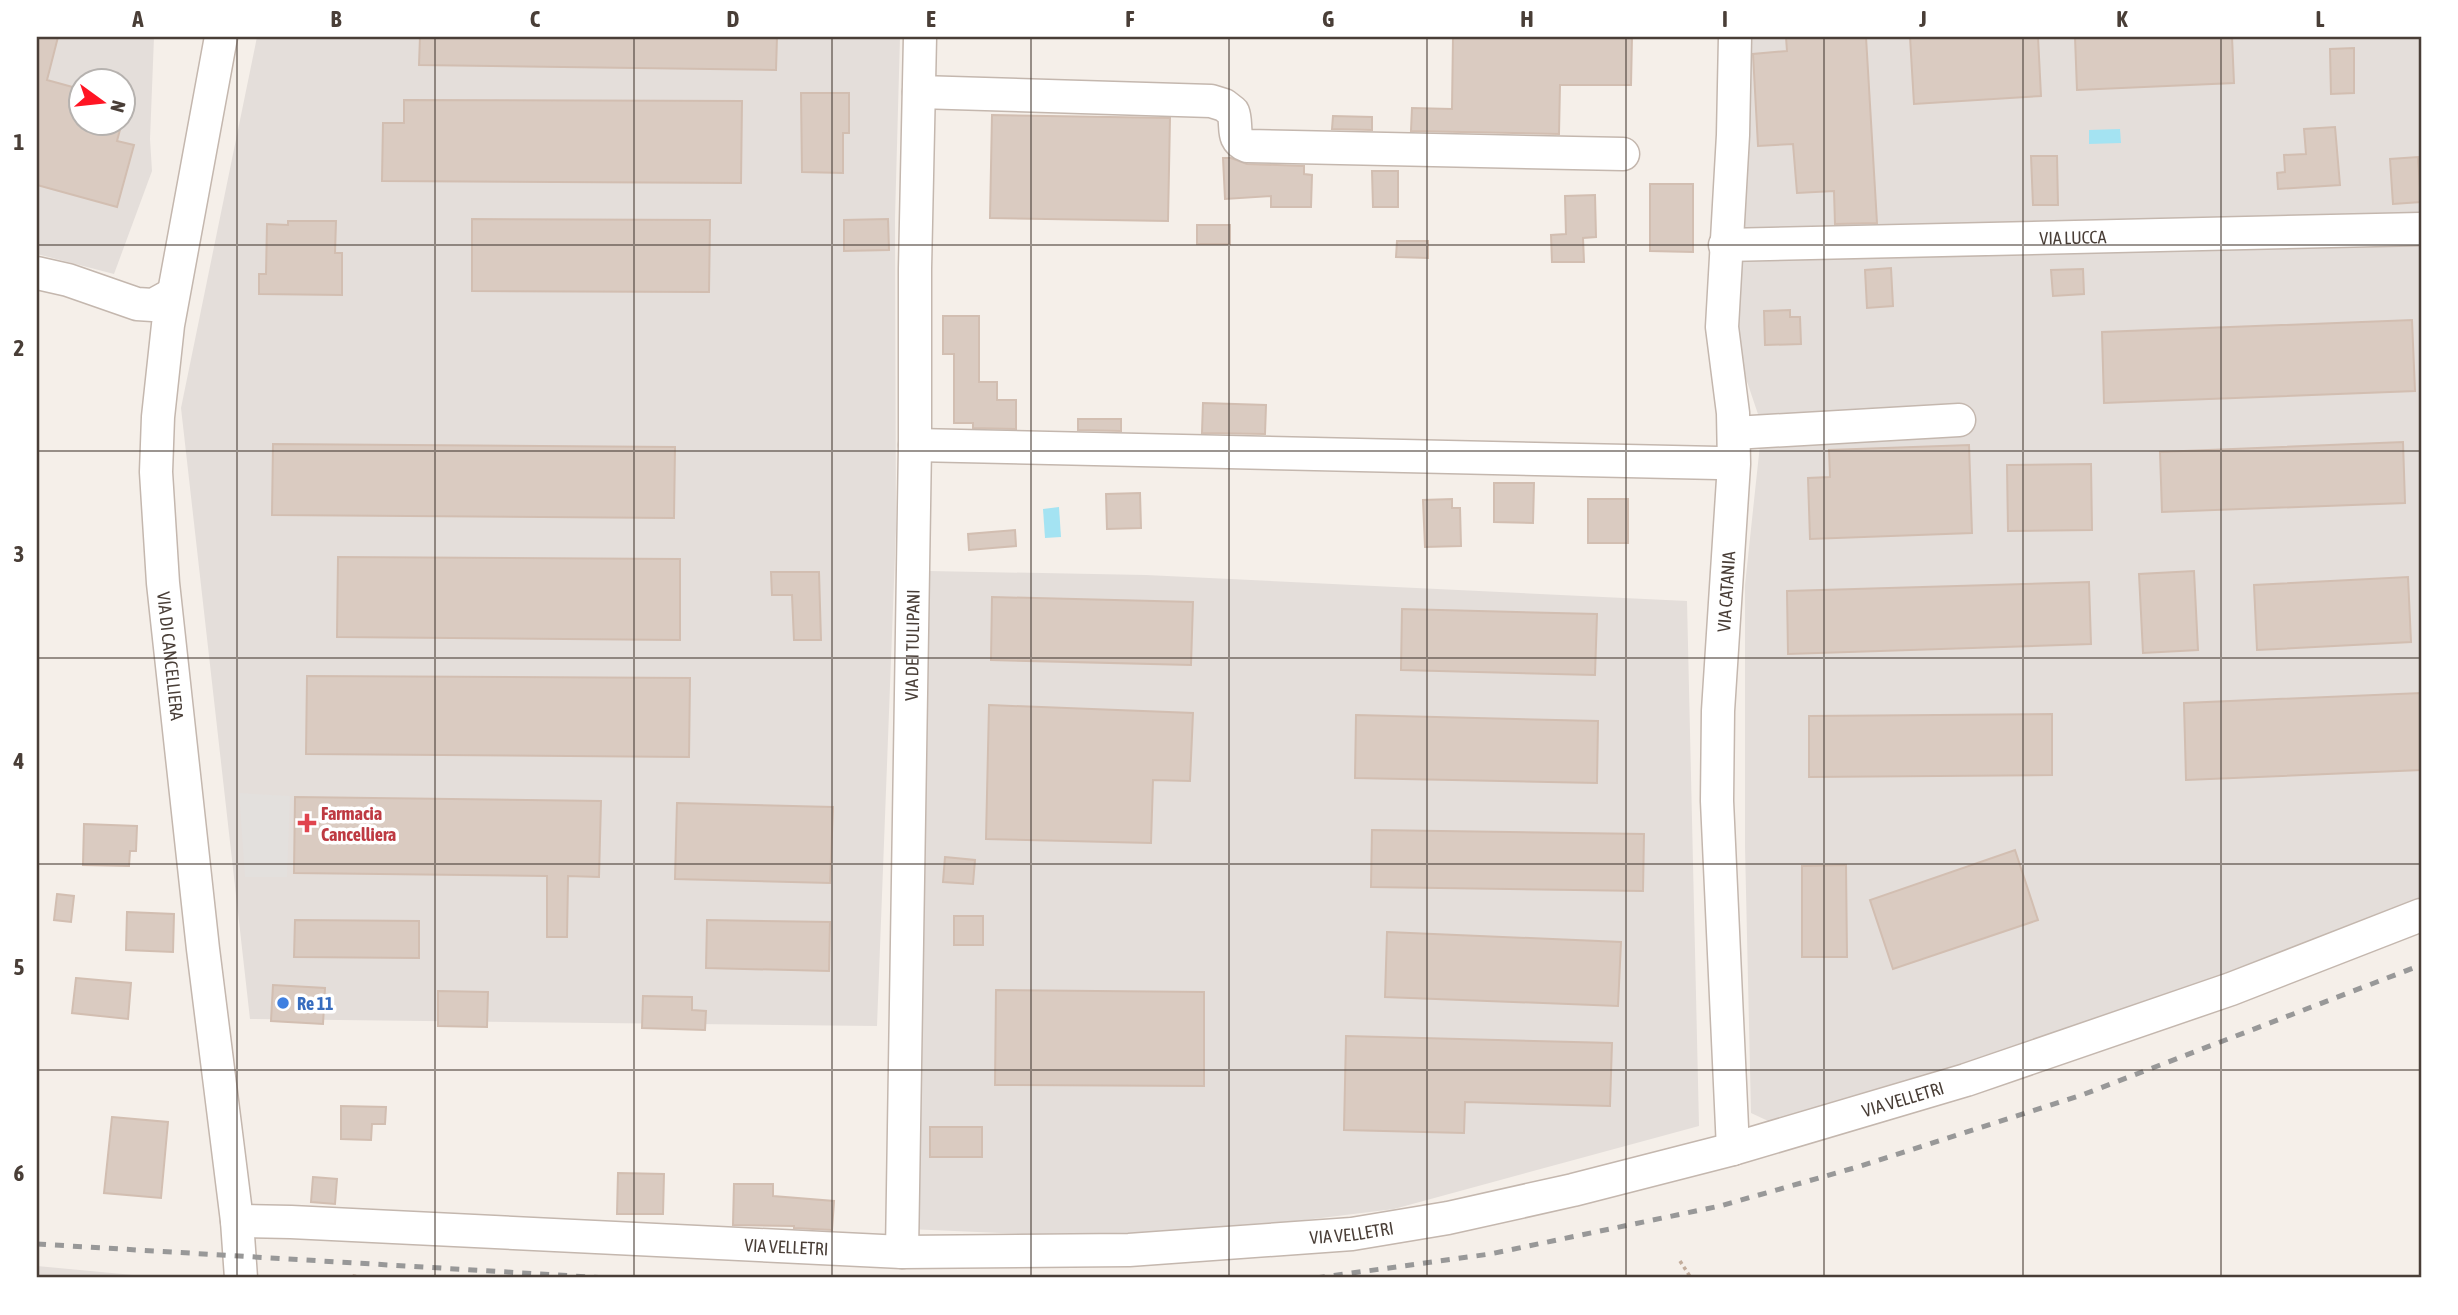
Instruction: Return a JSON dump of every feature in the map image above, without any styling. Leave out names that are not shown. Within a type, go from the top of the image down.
[{"type":"street","name":"VIA DI CANCELLIERA","points":[[220,37],[173,294],[163,365],[156,457],[162,572],[203,949],[237,1221],[241,1278]]},
{"type":"street","name":"VIA DEI TULIPANI","points":[[902,1252],[915,445],[929,220],[919,92],[919,37]]},
{"type":"street","name":"VIA CATANIA","points":[[1733,1149],[1717,801],[1718,711],[1733,502],[1732,400],[1722,340],[1733,135],[1735,37]]},
{"type":"street","points":[[919,92],[1211,101],[1224,105],[1233,112],[1236,139],[1247,146],[1623,154]]},
{"type":"street","name":"VIA LUCCA","points":[[1725,245],[2421,229]]},
{"type":"street","points":[[37,273],[68,280],[146,306],[173,294]]},
{"type":"street","points":[[123,300],[150,328],[163,365]]},
{"type":"street","points":[[1734,433],[1959,420]]},
{"type":"street","points":[[915,445],[1718,463]]},
{"type":"street","name":"VIA VELLETRI","points":[[237,1221],[902,1252],[1129,1250],[1353,1234],[1447,1218],[1573,1190],[1733,1149],[1966,1080],[2231,989],[2421,915]]},
{"type":"path","points":[[1680,1261],[1691,1278]]},
{"type":"path","points":[[354,1278],[355,1272]]},
{"type":"shaded area","points":[[37,37],[154,37],[150,139],[152,171],[114,274],[37,254]]},
{"type":"shaded area","points":[[257,37],[900,37],[895,218],[896,529],[877,1026],[250,1019],[181,408]]},
{"type":"shaded area","points":[[1748,37],[2421,37],[2421,900],[2124,1013],[1779,1126],[1751,1113],[1745,847],[1745,585],[1762,426],[1735,346]]},
{"type":"shaded area","points":[[929,571],[1146,575],[1687,601],[1699,1126],[1394,1209],[1206,1232],[1023,1234],[908,1229]]},
{"type":"shaded area","points":[[239,793],[290,796],[287,877],[245,877]]},
{"type":"shaded area","points":[[37,1266],[165,1278],[37,1278]]},
{"type":"water","points":[[2120,129],[2121,143],[2089,144],[2089,130]]},
{"type":"water","points":[[1059,507],[1061,537],[1045,538],[1043,509]]},
{"type":"building","points":[[37,37],[58,37],[47,80],[66,85],[66,136],[118,136],[117,141],[134,145],[117,207],[37,185]]},
{"type":"building","points":[[420,37],[777,37],[776,70],[419,65]]},
{"type":"building","points":[[1453,37],[1632,37],[1631,85],[1560,85],[1559,134],[1411,131],[1412,108],[1452,109]]},
{"type":"building","points":[[1786,37],[1866,37],[1877,223],[1835,224],[1834,191],[1797,193],[1793,144],[1758,146],[1753,54],[1787,51]]},
{"type":"building","points":[[1910,37],[2038,37],[2041,96],[1914,104]]},
{"type":"building","points":[[2075,37],[2232,37],[2234,83],[2077,90]]},
{"type":"building","points":[[2354,48],[2354,93],[2331,94],[2330,49]]},
{"type":"building","points":[[801,93],[849,93],[849,133],[843,133],[843,173],[802,172]]},
{"type":"building","points":[[404,100],[742,101],[741,183],[382,181],[383,123],[404,123]]},
{"type":"building","points":[[992,115],[1170,118],[1168,221],[990,218]]},
{"type":"building","points":[[1333,116],[1372,117],[1372,130],[1332,129]]},
{"type":"building","points":[[2335,127],[2340,185],[2278,189],[2277,173],[2285,172],[2284,155],[2306,154],[2304,129]]},
{"type":"building","points":[[2031,156],[2057,156],[2058,205],[2033,205]]},
{"type":"building","points":[[2418,157],[2421,202],[2393,204],[2390,159]]},
{"type":"building","points":[[1223,158],[1247,164],[1304,166],[1304,174],[1312,175],[1311,207],[1271,207],[1271,196],[1225,199]]},
{"type":"building","points":[[1372,171],[1398,171],[1398,207],[1373,207]]},
{"type":"building","points":[[1650,184],[1693,184],[1693,252],[1650,251]]},
{"type":"building","points":[[1595,195],[1596,237],[1583,238],[1584,262],[1552,262],[1551,235],[1566,234],[1565,196]]},
{"type":"building","points":[[472,219],[710,220],[709,292],[472,291]]},
{"type":"building","points":[[888,219],[889,250],[844,251],[844,220]]},
{"type":"building","points":[[288,221],[336,221],[335,253],[342,253],[342,295],[259,294],[259,274],[266,274],[267,224],[288,225]]},
{"type":"building","points":[[1197,225],[1230,225],[1230,244],[1197,244]]},
{"type":"building","points":[[1397,241],[1428,241],[1428,258],[1396,257]]},
{"type":"building","points":[[1891,268],[1893,306],[1867,308],[1865,270]]},
{"type":"building","points":[[2083,269],[2084,294],[2053,296],[2051,270]]},
{"type":"building","points":[[1790,310],[1790,317],[1800,317],[1801,344],[1765,345],[1764,311]]},
{"type":"building","points":[[943,316],[979,316],[979,382],[997,382],[997,400],[1016,400],[1016,429],[973,428],[973,423],[954,423],[954,354],[943,354]]},
{"type":"building","points":[[2412,320],[2415,391],[2104,403],[2102,332]]},
{"type":"building","points":[[1203,403],[1266,405],[1265,434],[1202,433]]},
{"type":"building","points":[[1078,419],[1121,419],[1121,431],[1078,430]]},
{"type":"building","points":[[2403,442],[2405,503],[2162,512],[2160,452]]},
{"type":"building","points":[[273,444],[675,447],[674,518],[272,515]]},
{"type":"building","points":[[1969,445],[1972,533],[1810,539],[1808,478],[1830,477],[1829,450]]},
{"type":"building","points":[[2091,464],[2092,530],[2008,531],[2007,465]]},
{"type":"building","points":[[1494,483],[1534,483],[1533,523],[1494,522]]},
{"type":"building","points":[[1140,493],[1141,528],[1107,529],[1106,494]]},
{"type":"building","points":[[1452,499],[1452,508],[1460,508],[1461,546],[1425,547],[1423,500]]},
{"type":"building","points":[[1588,499],[1628,499],[1628,543],[1588,543]]},
{"type":"building","points":[[1015,530],[1016,546],[969,550],[968,534]]},
{"type":"building","points":[[338,557],[680,559],[680,640],[337,637]]},
{"type":"building","points":[[2194,571],[2198,650],[2143,653],[2139,574]]},
{"type":"building","points":[[771,572],[819,572],[821,640],[794,640],[792,595],[772,595]]},
{"type":"building","points":[[2408,577],[2411,642],[2257,650],[2254,585]]},
{"type":"building","points":[[2089,582],[2091,644],[1788,654],[1787,591]]},
{"type":"building","points":[[992,597],[1193,602],[1191,665],[991,660]]},
{"type":"building","points":[[1402,609],[1597,614],[1595,675],[1401,670]]},
{"type":"building","points":[[307,676],[690,678],[689,757],[306,754]]},
{"type":"building","points":[[2421,693],[2421,770],[2186,780],[2184,703]]},
{"type":"building","points":[[989,705],[1193,713],[1190,781],[1153,780],[1151,843],[986,839]]},
{"type":"building","points":[[2052,714],[2052,775],[1809,777],[1809,716]]},
{"type":"building","points":[[1356,715],[1598,721],[1597,783],[1355,778]]},
{"type":"building","points":[[295,797],[601,801],[599,877],[568,876],[567,937],[547,937],[547,876],[294,873]]},
{"type":"building","points":[[677,803],[833,807],[830,883],[675,879]]},
{"type":"building","points":[[84,824],[137,826],[136,851],[130,851],[129,866],[83,865]]},
{"type":"building","points":[[1372,830],[1644,834],[1643,891],[1371,887]]},
{"type":"building","points":[[2015,850],[2038,920],[1893,969],[1870,900]]},
{"type":"building","points":[[945,857],[975,860],[973,884],[943,882]]},
{"type":"building","points":[[1846,865],[1847,957],[1802,957],[1802,866]]},
{"type":"building","points":[[57,894],[74,896],[71,922],[54,920]]},
{"type":"building","points":[[127,912],[174,914],[173,952],[126,950]]},
{"type":"building","points":[[954,916],[983,916],[983,945],[954,945]]},
{"type":"building","points":[[295,920],[419,921],[419,958],[294,957]]},
{"type":"building","points":[[707,920],[830,922],[829,971],[706,968]]},
{"type":"building","points":[[1387,932],[1621,942],[1618,1006],[1385,997]]},
{"type":"building","points":[[76,978],[131,983],[128,1019],[72,1013]]},
{"type":"building","points":[[273,985],[325,988],[323,1024],[271,1021]]},
{"type":"building","points":[[996,990],[1204,992],[1204,1086],[995,1085]]},
{"type":"building","points":[[438,991],[488,992],[487,1027],[438,1026]]},
{"type":"building","points":[[643,996],[692,997],[692,1010],[706,1011],[705,1030],[642,1028]]},
{"type":"building","points":[[1346,1036],[1612,1043],[1610,1106],[1465,1102],[1464,1133],[1344,1130]]},
{"type":"building","points":[[341,1106],[386,1107],[385,1124],[372,1124],[371,1140],[341,1139]]},
{"type":"building","points":[[112,1117],[168,1122],[161,1198],[104,1193]]},
{"type":"building","points":[[930,1127],[982,1127],[982,1157],[930,1157]]},
{"type":"building","points":[[618,1173],[664,1174],[663,1214],[617,1214]]},
{"type":"building","points":[[313,1177],[337,1179],[335,1204],[311,1202]]},
{"type":"building","points":[[734,1184],[773,1184],[773,1196],[834,1201],[832,1230],[733,1225]]},
{"type":"railway","points":[[1316,1278],[1490,1254],[1720,1206],[1854,1168],[2082,1095],[2421,965]]},
{"type":"railway","points":[[37,1244],[607,1278]]},
{"type":"place","name":"Farmacia Cancelliera","points":[[307,823]]},
{"type":"place","name":"Re 11","points":[[283,1003]]}]
